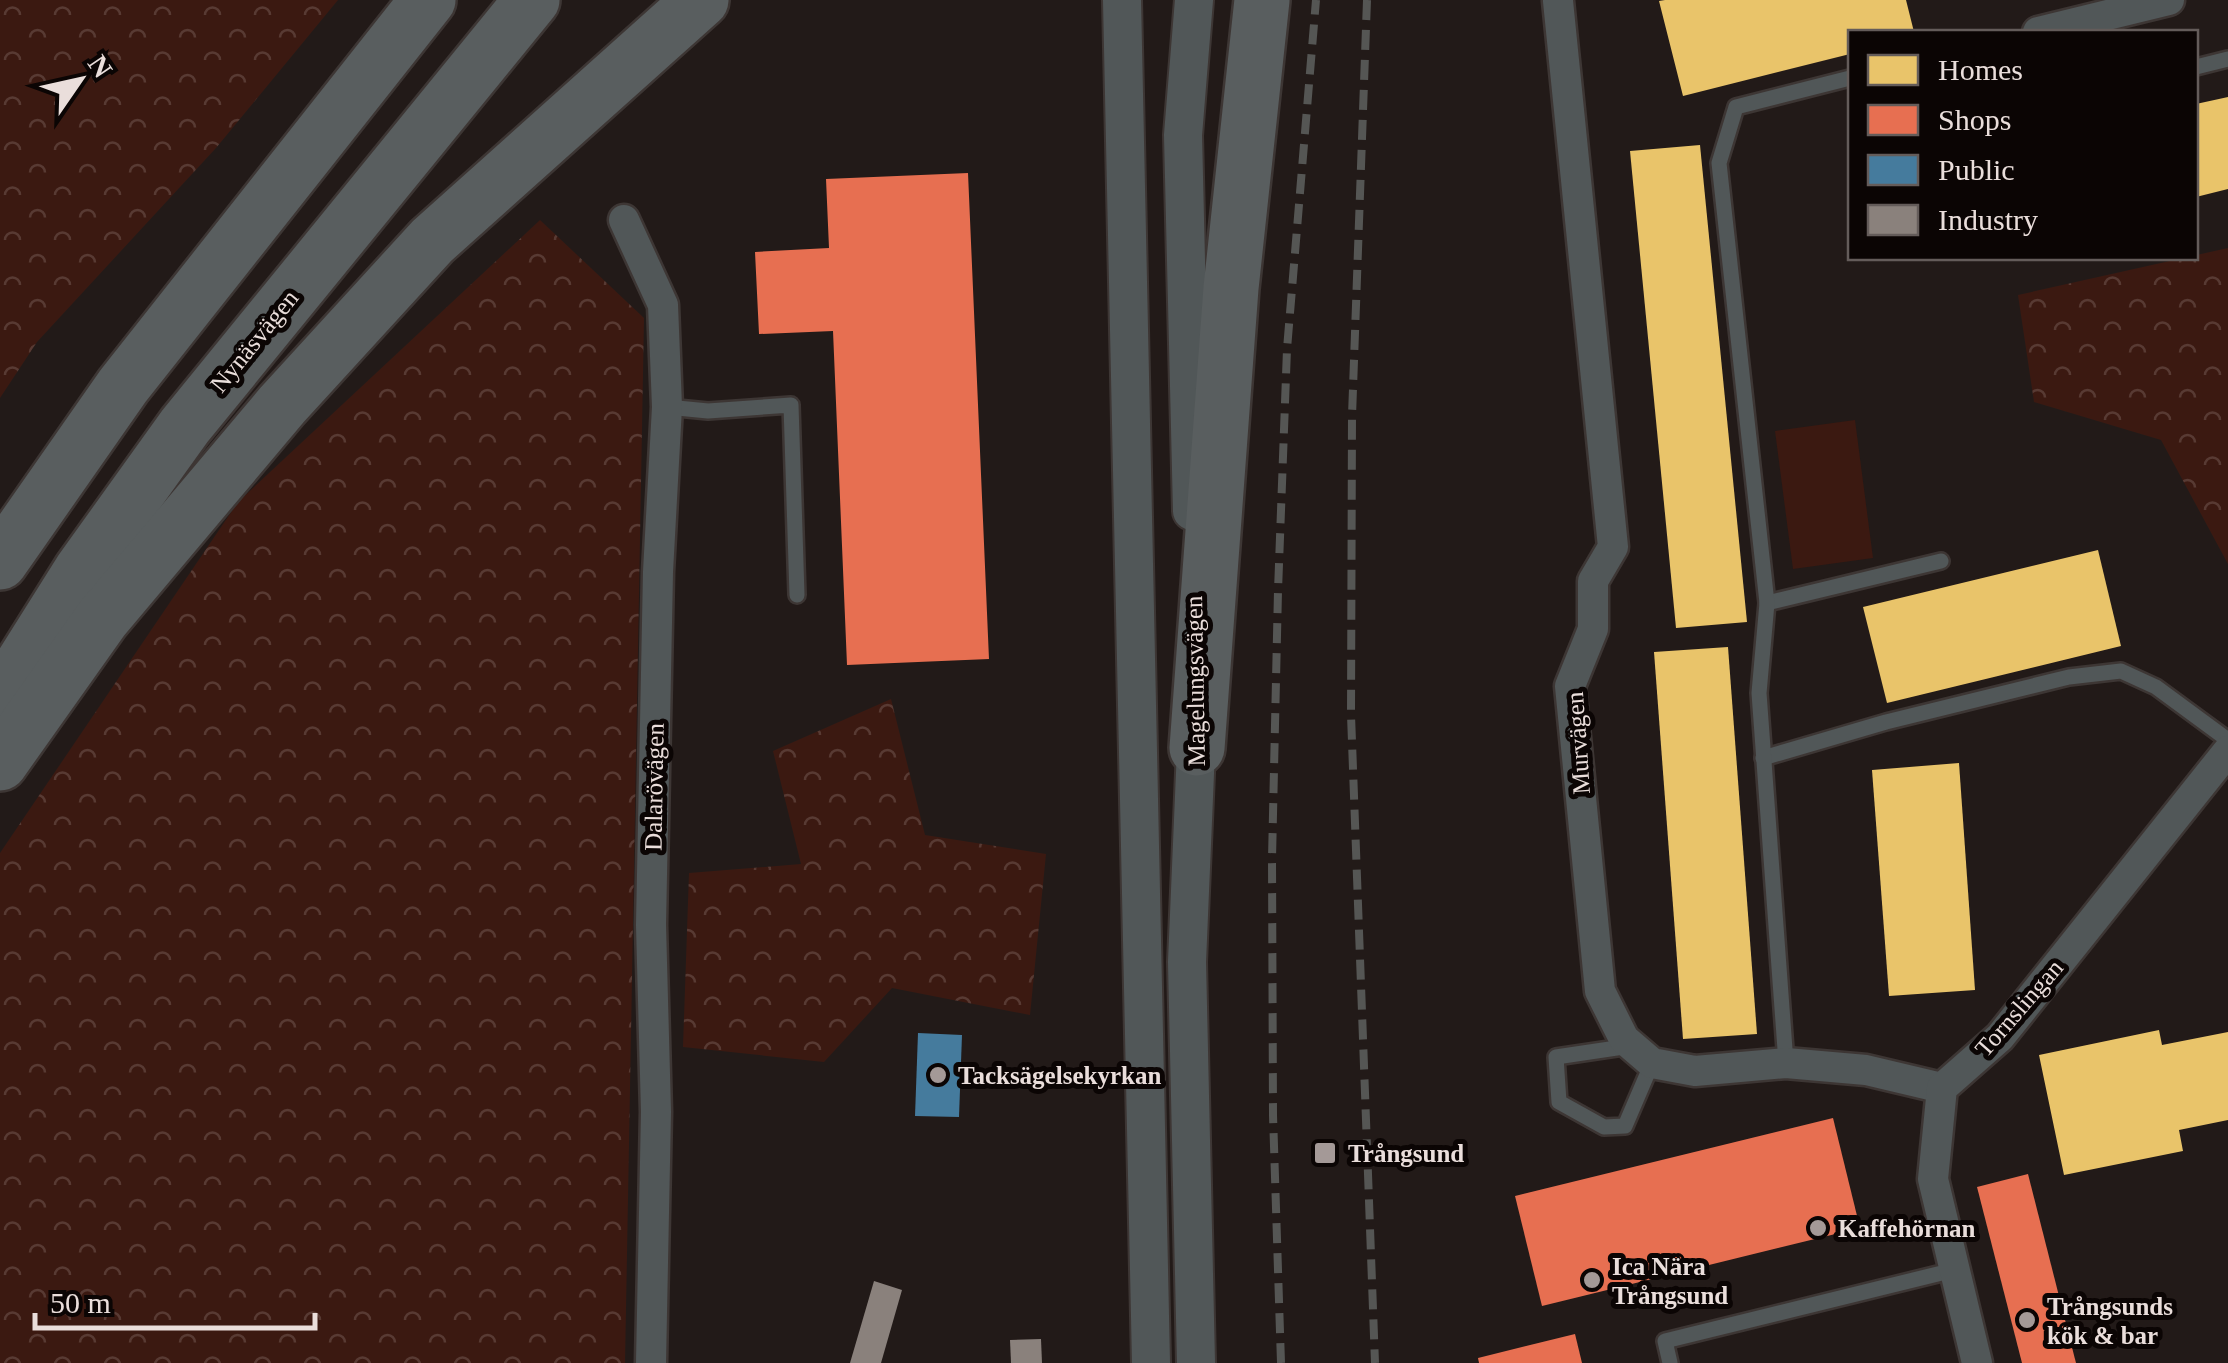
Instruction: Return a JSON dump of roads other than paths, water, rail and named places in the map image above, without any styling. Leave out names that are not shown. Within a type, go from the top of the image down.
[{"type":"highway","points":[[0,562],[124,386],[306,98],[381,0]]},
{"type":"highway","points":[[124,386],[428,0]]},
{"type":"highway","name":"Nynäsvägen","points":[[0,700],[82,571],[185,426],[532,0]]},
{"type":"highway","points":[[0,763],[102,619],[282,405],[420,254],[701,0]]},
{"type":"highway","points":[[1197,748],[1231,288],[1262,0]]},
{"type":"street","points":[[1122,0],[1152,1363]]},
{"type":"street","name":"Magelungsvägen","points":[[1194,0],[1183,135],[1197,748],[1187,962],[1196,1363]]},
{"type":"street","points":[[2046,30],[2169,0]]},
{"type":"street","name":"Murvägen","points":[[1558,1],[1613,546],[1593,581],[1593,629],[1570,686],[1600,991],[1624,1039],[1642,1054]]},
{"type":"street","name":"Dalarövägen","points":[[624,220],[663,304],[667,407],[658,572],[651,925],[656,1112],[651,1363]]},
{"type":"street","name":"Tornslingan","points":[[1942,1088],[2000,1037],[2228,751]]},
{"type":"street","points":[[1642,1054],[1695,1071],[1786,1063],[1866,1070],[1942,1088],[1933,1179],[1970,1361]]},
{"type":"lane","points":[[2198,66],[2228,59]]},
{"type":"lane","points":[[1786,1063],[1759,693],[1767,603],[1720,163],[1736,107],[1848,79]]},
{"type":"lane","points":[[667,407],[708,412],[792,405],[797,595]]},
{"type":"lane","points":[[1767,603],[1941,561]]},
{"type":"lane","points":[[1763,758],[1886,722],[2068,677],[2121,671],[2156,687],[2228,740]]},
{"type":"lane","points":[[1642,1054],[1625,1126],[1604,1127],[1558,1102],[1556,1057],[1642,1054]]},
{"type":"lane","points":[[1670,1363],[1665,1341],[1954,1270]]},
{"type":"railway","points":[[1281,1363],[1273,1115],[1272,859],[1278,591],[1287,349],[1316,0]]},
{"type":"railway","points":[[1367,0],[1352,416],[1351,715],[1375,1363]]},
{"type":"place","name":"Tacksägelsekyrkan","points":[[938,1075]]},
{"type":"place","name":"Trångsund","points":[[1325,1153]]},
{"type":"place","name":"Kaffehörnan","points":[[1818,1228]]},
{"type":"place","name":"Ica Nära Trångsund","points":[[1592,1280]]},
{"type":"place","name":"Trångsunds kök & bar","points":[[2027,1320]]}]
